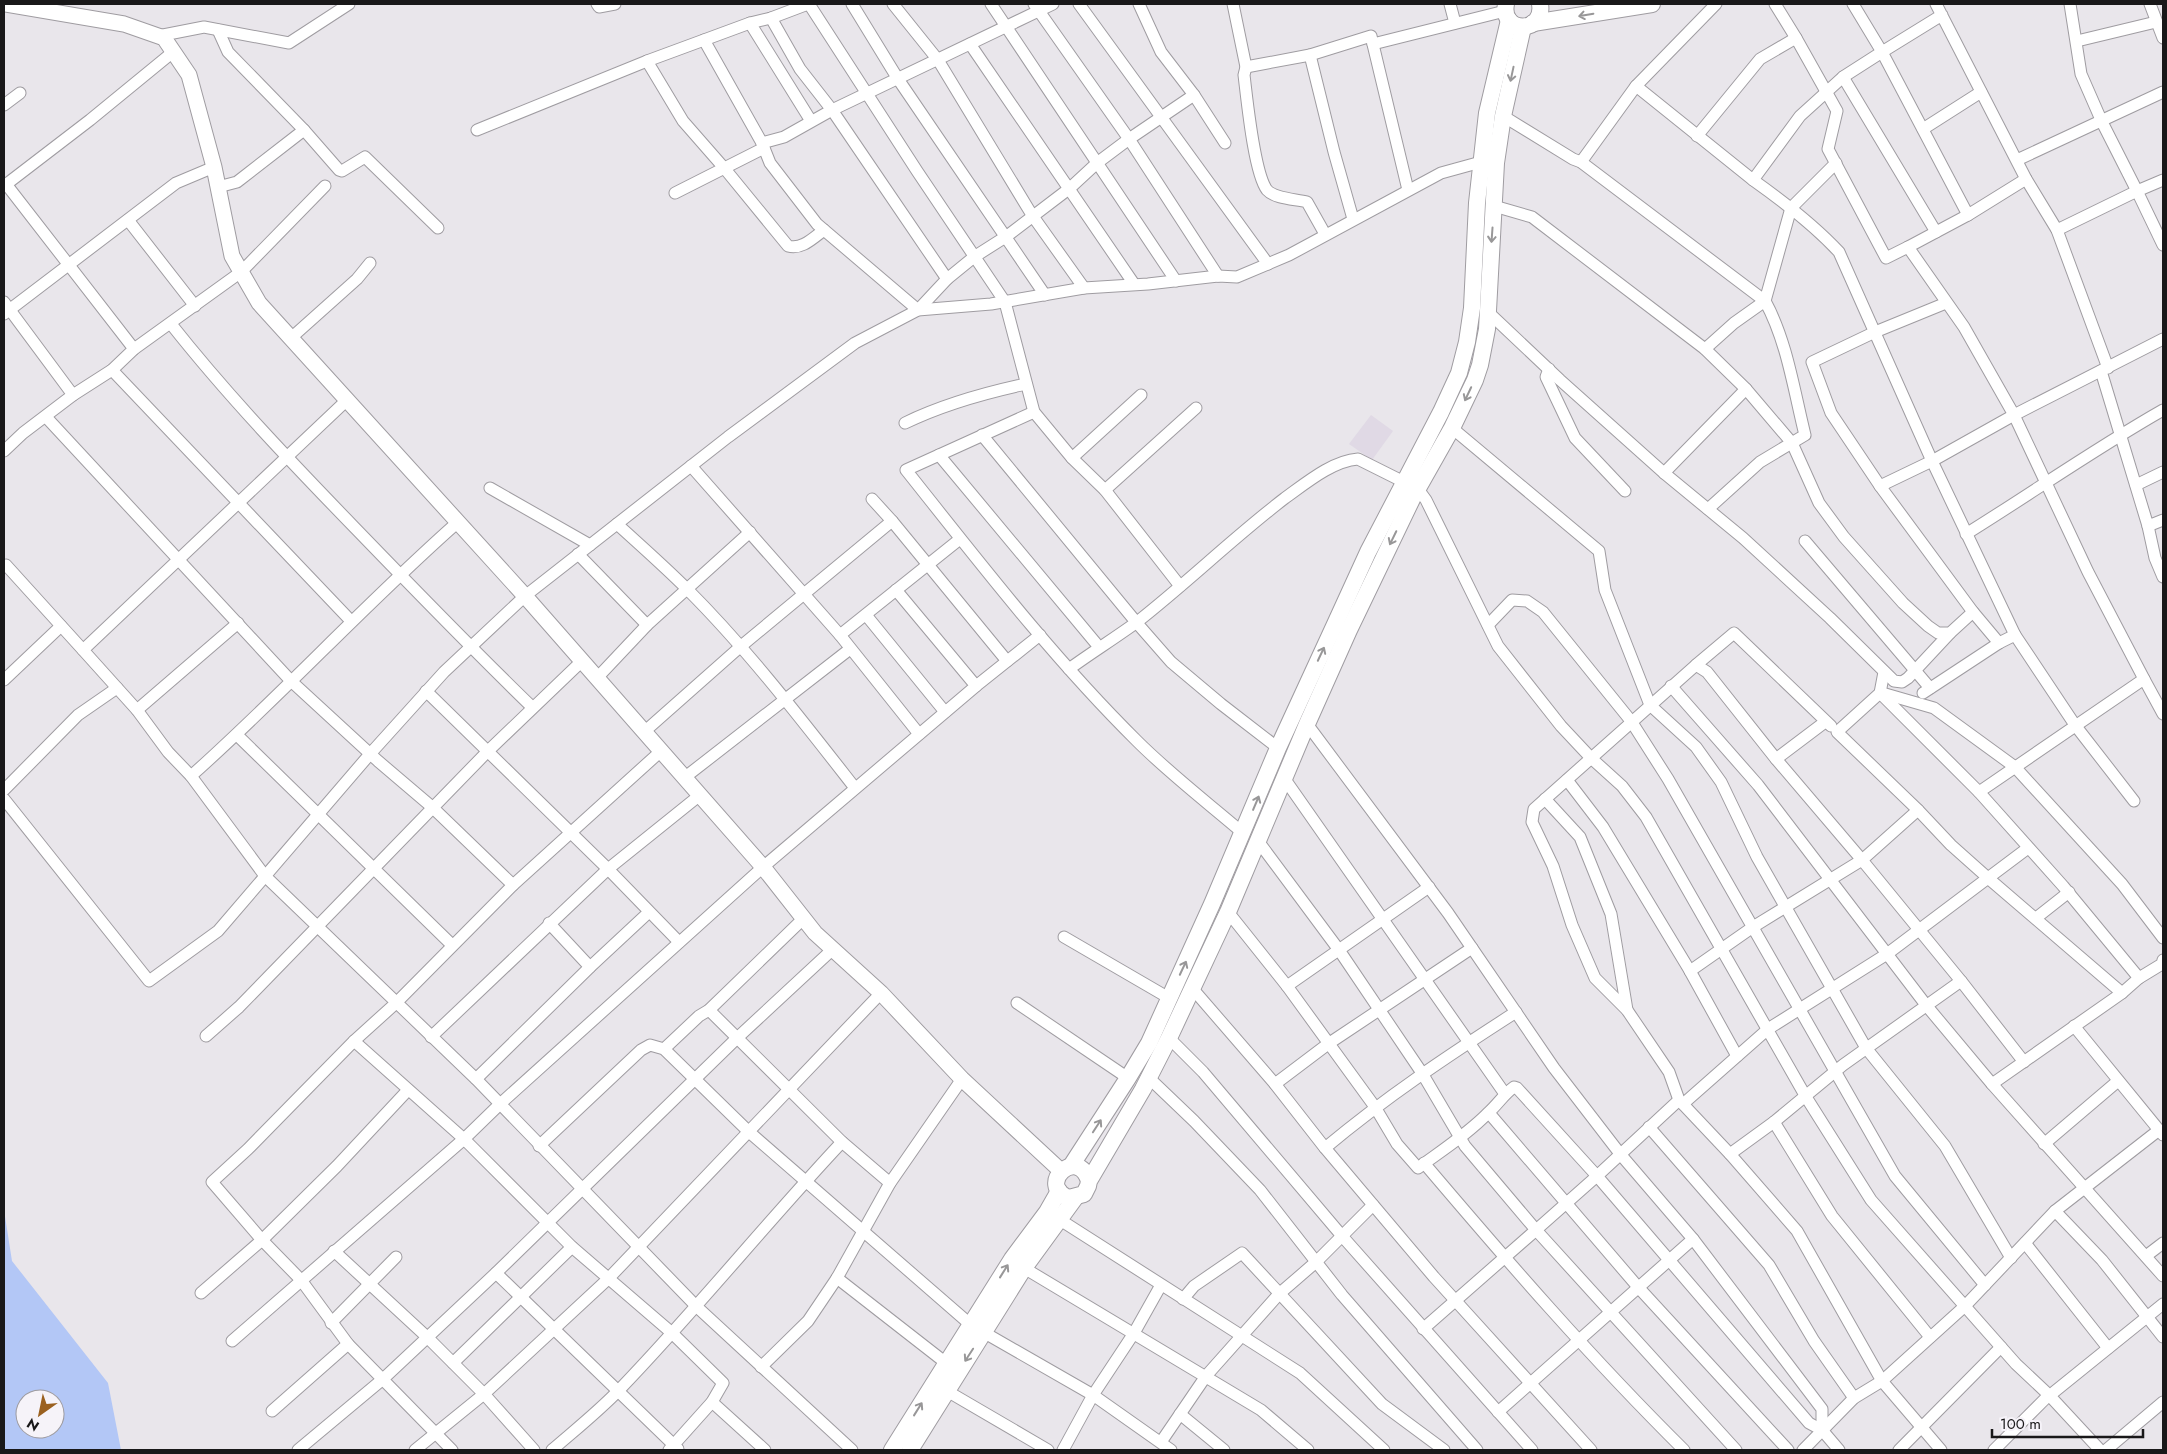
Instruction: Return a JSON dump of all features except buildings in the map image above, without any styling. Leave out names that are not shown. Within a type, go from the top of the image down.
[{"type":"main road","points":[[1515,17],[1540,14],[1540,4]]},
{"type":"main road","points":[[1515,17],[1652,4]]},
{"type":"main road","points":[[892,1450],[946,1363],[977,1330],[1024,1268],[1053,1216],[1059,1191],[1057,1179],[1066,1169],[1128,1078],[1148,1043],[1243,834],[1278,748],[1364,561],[1441,412],[1463,360],[1472,308],[1477,203],[1503,116],[1515,17]]},
{"type":"main road","points":[[910,1450],[947,1391],[1012,1259],[1053,1216],[1074,1198],[1084,1194],[1089,1181],[1169,1038],[1228,912],[1307,724],[1349,630],[1418,489],[1452,428],[1480,365],[1488,312],[1494,206],[1489,163],[1487,113],[1515,17]]},
{"type":"main road","points":[[1066,1169],[1080,1168],[1089,1181]]},
{"type":"main road","points":[[1059,1191],[1065,1196],[1074,1198]]},
{"type":"street","points":[[6,4],[124,24],[164,38],[189,75],[214,167],[232,256],[259,303],[525,596],[763,867],[815,933],[881,993],[962,1079],[1066,1169]]},
{"type":"street","points":[[158,36],[204,27],[289,43],[349,4]]},
{"type":"street","points":[[597,4],[599,7],[615,4]]},
{"type":"street","points":[[477,130],[647,61],[808,4],[1005,302],[1034,412],[1072,458],[1105,490],[1180,586]]},
{"type":"street","points":[[852,4],[898,79],[1045,295]]},
{"type":"street","points":[[893,4],[936,60],[1032,215],[1084,288]]},
{"type":"street","points":[[991,4],[1176,281]]},
{"type":"street","points":[[675,193],[832,110],[970,44],[1036,7],[1053,4]]},
{"type":"street","points":[[1079,4],[1268,264]]},
{"type":"street","points":[[1139,4],[1161,52],[1194,95],[1225,143]]},
{"type":"street","points":[[1233,4],[1246,68],[1244,75],[1259,171],[1267,189],[1274,195],[1307,202],[1325,234]]},
{"type":"street","points":[[1450,4],[1455,23]]},
{"type":"street","points":[[1581,162],[1636,86],[1716,4]]},
{"type":"street","points":[[1775,4],[1837,111],[1828,149],[1886,258],[1968,215],[2026,180]]},
{"type":"street","points":[[1853,4],[1882,52],[1968,215]]},
{"type":"street","points":[[1936,4],[2026,180],[2057,230],[2105,370],[2119,434],[2148,526],[2155,558],[2163,576]]},
{"type":"street","points":[[2070,4],[2081,74],[2102,122],[2163,245]]},
{"type":"street","points":[[2150,4],[2163,38]]},
{"type":"street","points":[[1036,7],[1129,139],[1218,276]]},
{"type":"street","points":[[1752,180],[1800,116],[1843,77],[1942,15]]},
{"type":"street","points":[[1373,44],[1455,23],[1515,17]]},
{"type":"street","points":[[771,18],[800,69],[832,110],[947,279]]},
{"type":"street","points":[[2077,41],[2156,22]]},
{"type":"street","points":[[750,23],[812,121]]},
{"type":"street","points":[[218,30],[228,52],[304,130],[339,170],[342,171],[365,157],[438,228]]},
{"type":"street","points":[[1246,68],[1310,55],[1371,36],[1408,190]]},
{"type":"street","points":[[1697,136],[1760,60],[1796,38]]},
{"type":"street","points":[[704,40],[763,146],[770,163],[817,224],[918,310],[1005,302],[1084,288],[1218,276],[1237,277],[1289,255],[1441,173],[1489,163]]},
{"type":"street","points":[[970,44],[1134,284]]},
{"type":"street","points":[[134,349],[5,185],[90,120],[173,52]]},
{"type":"street","points":[[1310,55],[1353,219]]},
{"type":"street","points":[[647,61],[683,121],[725,168],[788,246],[794,248],[801,246],[824,230]]},
{"type":"street","points":[[1843,77],[1936,232]]},
{"type":"street","points":[[1636,86],[1752,180],[1791,208],[1819,231],[1839,252],[1932,461],[2015,635],[2075,725],[2134,801]]},
{"type":"street","points":[[1923,129],[1981,92]]},
{"type":"street","points":[[2017,160],[2163,92]]},
{"type":"street","points":[[4,106],[20,93]]},
{"type":"street","points":[[4,799],[149,981],[218,931],[426,691],[525,596],[691,466],[855,343],[918,310],[947,279],[974,257],[1006,236],[1070,188],[1129,139],[1194,95]]},
{"type":"street","points":[[1503,116],[1581,162],[1765,301],[1772,314],[1805,435],[1760,462],[1708,509]]},
{"type":"street","points":[[218,187],[238,182],[304,130]]},
{"type":"street","points":[[1705,349],[1734,323],[1765,301],[1791,208],[1836,163]]},
{"type":"street","points":[[73,395],[6,309],[69,266],[176,183],[214,167]]},
{"type":"street","points":[[2057,230],[2163,180]]},
{"type":"street","points":[[4,451],[23,433],[73,395],[112,370],[134,349],[241,272],[325,186]]},
{"type":"street","points":[[1494,206],[1532,217],[1705,349],[1746,389],[1792,443],[1819,503],[1832,522],[1903,603],[1938,633],[1950,633]]},
{"type":"street","points":[[128,220],[195,306]]},
{"type":"street","points":[[1908,247],[1964,327],[2014,415],[2088,572],[2163,714]]},
{"type":"street","points":[[291,338],[356,279],[370,263]]},
{"type":"street","points":[[1946,303],[1875,332],[1812,362],[1831,413],[1880,486],[1998,643]]},
{"type":"street","points":[[1488,312],[1664,472],[1830,618],[1894,682],[1902,682],[1973,612]]},
{"type":"street","points":[[170,324],[202,364],[287,458],[471,648],[532,707]]},
{"type":"street","points":[[1880,486],[1932,461],[2014,415],[2163,339]]},
{"type":"street","points":[[1549,369],[1546,377],[1575,438],[1625,491]]},
{"type":"street","points":[[112,370],[351,621]]},
{"type":"street","points":[[905,424],[934,409],[1026,384]]},
{"type":"street","points":[[1664,472],[1746,389]]},
{"type":"street","points":[[1072,458],[1141,395]]},
{"type":"street","points":[[83,650],[347,400]]},
{"type":"street","points":[[1105,490],[1196,408]]},
{"type":"street","points":[[1966,534],[2046,484],[2119,434],[2163,410]]},
{"type":"street","points":[[1034,412],[906,470],[1068,670],[1138,743],[1243,834]]},
{"type":"street","points":[[46,417],[291,681],[370,754],[432,807],[513,886]]},
{"type":"street","points":[[1452,428],[1599,551],[1605,590],[1650,705],[1696,747],[1721,782],[1757,857],[1866,1048],[1945,1146],[2011,1258]]},
{"type":"street","points":[[982,434],[1171,662],[1220,704],[1278,748]]},
{"type":"street","points":[[939,455],[1099,647]]},
{"type":"street","points":[[1068,670],[1136,622],[1302,485],[1348,460],[1358,459],[1366,462],[1418,489],[1426,500],[1498,646],[1522,678],[1591,758],[1622,786],[1646,817],[1806,1097],[1871,1200],[2001,1347],[2052,1393],[2100,1450]]},
{"type":"street","points":[[691,466],[840,635],[919,734]]},
{"type":"street","points":[[2136,485],[2163,472]]},
{"type":"street","points":[[490,488],[590,545]]},
{"type":"street","points":[[872,499],[1006,661]]},
{"type":"street","points":[[2148,526],[2163,520]]},
{"type":"street","points":[[644,732],[740,647],[892,521]]},
{"type":"street","points":[[191,776],[237,735],[399,574],[458,522]]},
{"type":"street","points":[[617,524],[687,589],[740,647],[785,698],[854,788]]},
{"type":"street","points":[[597,678],[647,624],[750,532]]},
{"type":"street","points":[[840,635],[960,539]]},
{"type":"street","points":[[1805,540],[1915,670],[1927,690],[1998,643],[2015,635]]},
{"type":"street","points":[[578,554],[647,624]]},
{"type":"street","points":[[4,563],[137,710],[168,752],[191,776],[265,876],[476,1080],[697,1307],[852,1450]]},
{"type":"street","points":[[896,590],[976,686]]},
{"type":"street","points":[[1488,625],[1512,600],[1527,601],[1543,612],[1632,721],[1668,779],[1894,1176],[1985,1285]]},
{"type":"street","points":[[866,615],[945,712]]},
{"type":"street","points":[[137,710],[238,623]]},
{"type":"street","points":[[4,680],[61,626]]},
{"type":"street","points":[[1941,1450],[1882,1381],[1797,1231],[1730,1154],[1681,1102],[1669,1072],[1627,1010],[1595,978],[1572,925],[1553,866],[1532,822],[1534,809],[1696,664],[1734,633],[1918,810],[1951,845],[2122,993]]},
{"type":"street","points":[[232,1341],[464,1139],[500,1104],[763,867],[854,788],[1006,661],[1040,635]]},
{"type":"street","points":[[684,778],[850,649]]},
{"type":"street","points":[[206,1036],[239,1007],[318,928],[432,807],[532,707],[582,661]]},
{"type":"street","points":[[1696,664],[1707,672],[1776,759],[1920,930],[2024,1062]]},
{"type":"street","points":[[1837,732],[1880,693],[1884,672]]},
{"type":"street","points":[[1979,792],[2144,679]]},
{"type":"street","points":[[1671,686],[1758,785],[1926,1004],[1992,1084],[2163,1276]]},
{"type":"street","points":[[4,790],[78,714],[117,688]]},
{"type":"street","points":[[426,691],[608,869],[648,913],[679,942]]},
{"type":"street","points":[[1880,693],[1934,708],[2013,768],[2122,884],[2163,938]]},
{"type":"street","points":[[1880,693],[1979,792],[2069,892],[2140,978]]},
{"type":"street","points":[[1776,759],[1826,722]]},
{"type":"street","points":[[1307,724],[1429,887],[1554,1068],[1621,1155],[1693,1239],[1822,1409],[1822,1430]]},
{"type":"street","points":[[237,735],[317,815],[374,867],[452,946]]},
{"type":"street","points":[[452,1450],[348,1344],[301,1280],[262,1240],[212,1182],[248,1149],[354,1041],[396,1003],[513,886],[661,751]]},
{"type":"street","points":[[1284,778],[1426,978],[1505,1094]]},
{"type":"street","points":[[1567,780],[1603,826],[1690,971],[1737,1056]]},
{"type":"street","points":[[431,1037],[608,869],[700,795]]},
{"type":"street","points":[[1545,799],[1580,837],[1611,914],[1627,1010]]},
{"type":"street","points":[[1690,971],[1753,927],[1862,860],[1918,810]]},
{"type":"street","points":[[1258,841],[1339,950],[1422,1073],[1465,1146],[1536,1230],[1736,1450]]},
{"type":"street","points":[[1423,1329],[1621,1155],[1649,1128],[1768,1029],[1887,954],[2028,848]]},
{"type":"street","points":[[1287,986],[1429,887]]},
{"type":"street","points":[[2036,918],[2069,892]]},
{"type":"street","points":[[1228,912],[1287,986],[1375,1106],[1397,1144],[1414,1165],[1418,1168],[1489,1113],[1505,1094],[1514,1087],[1517,1088],[1597,1176],[1809,1423],[1822,1430],[1840,1450]]},
{"type":"street","points":[[476,1080],[590,966],[648,913]]},
{"type":"street","points":[[664,1049],[699,1016],[709,1010],[804,918]]},
{"type":"street","points":[[549,923],[590,966]]},
{"type":"street","points":[[1064,937],[1169,998]]},
{"type":"street","points":[[1275,1084],[1328,1044],[1472,948]]},
{"type":"street","points":[[298,1450],[383,1379],[496,1273],[547,1221],[736,1039],[834,950]]},
{"type":"street","points":[[1992,1084],[2163,962]]},
{"type":"street","points":[[1730,1154],[1774,1122],[1866,1048],[1961,980]]},
{"type":"street","points":[[1192,988],[1275,1084],[1325,1148],[1455,1300],[1529,1384],[1591,1450]]},
{"type":"street","points":[[415,1450],[437,1435],[484,1394],[608,1279],[881,993]]},
{"type":"street","points":[[1017,1003],[1128,1078]]},
{"type":"street","points":[[709,1010],[736,1039],[789,1088],[842,1142],[890,1183]]},
{"type":"street","points":[[1325,1148],[1375,1106],[1516,1012]]},
{"type":"street","points":[[1803,1450],[1854,1398],[1882,1381],[1965,1306],[2055,1211],[2084,1186],[2161,1132],[2074,1026]]},
{"type":"street","points":[[1169,1038],[1203,1072],[1342,1236],[1532,1450]]},
{"type":"street","points":[[354,1041],[464,1139],[572,1247],[672,1333],[722,1383],[712,1402],[674,1448],[619,1391],[496,1273]]},
{"type":"street","points":[[539,1146],[641,1050],[650,1045],[664,1049],[748,1131],[977,1330],[1093,1395],[1171,1450]]},
{"type":"street","points":[[1148,1077],[1194,1120],[1260,1190],[1342,1295],[1477,1450]]},
{"type":"street","points":[[761,1368],[808,1321],[837,1278],[890,1183],[962,1079]]},
{"type":"street","points":[[2044,1144],[2118,1081]]},
{"type":"street","points":[[201,1293],[262,1240],[337,1166],[408,1090]]},
{"type":"street","points":[[1489,1113],[1638,1287],[1788,1450]]},
{"type":"street","points":[[1774,1122],[1832,1216],[1930,1337]]},
{"type":"street","points":[[1649,1128],[1769,1265],[1814,1341],[1854,1398]]},
{"type":"street","points":[[552,1450],[619,1391],[697,1307],[842,1142]]},
{"type":"street","points":[[1424,1163],[1504,1258],[1578,1340],[1684,1450]]},
{"type":"street","points":[[1160,1442],[1206,1376],[1242,1335],[1279,1294],[1316,1262],[1373,1205]]},
{"type":"street","points":[[2055,1211],[2102,1260],[2163,1337]]},
{"type":"street","points":[[1053,1216],[1300,1373],[1384,1450]]},
{"type":"street","points":[[1498,1412],[1693,1239]]},
{"type":"street","points":[[2025,1243],[2108,1348]]},
{"type":"street","points":[[2146,1256],[2163,1243]]},
{"type":"street","points":[[453,1363],[572,1247]]},
{"type":"street","points":[[334,1251],[427,1337],[484,1394],[534,1450]]},
{"type":"street","points":[[1183,1298],[1194,1286],[1242,1253],[1382,1404],[1444,1450]]},
{"type":"street","points":[[331,1323],[396,1257]]},
{"type":"street","points":[[1024,1268],[1261,1410],[1308,1450]]},
{"type":"street","points":[[837,1278],[946,1363]]},
{"type":"street","points":[[1062,1450],[1093,1395],[1134,1333],[1161,1285]]},
{"type":"street","points":[[1994,1450],[2052,1393],[2163,1304]]},
{"type":"street","points":[[272,1411],[348,1344]]},
{"type":"street","points":[[1898,1450],[2001,1347]]},
{"type":"street","points":[[947,1391],[1048,1450]]},
{"type":"street","points":[[712,1402],[765,1450]]},
{"type":"street","points":[[2106,1450],[2163,1402]]},
{"type":"street","points":[[1180,1414],[1224,1450]]},
{"type":"shaded area","points":[[1371,415],[1393,431],[1372,460],[1349,444]]},
{"type":"water","points":[[4,1210],[12,1261],[108,1383],[121,1450],[4,1450]]}]
